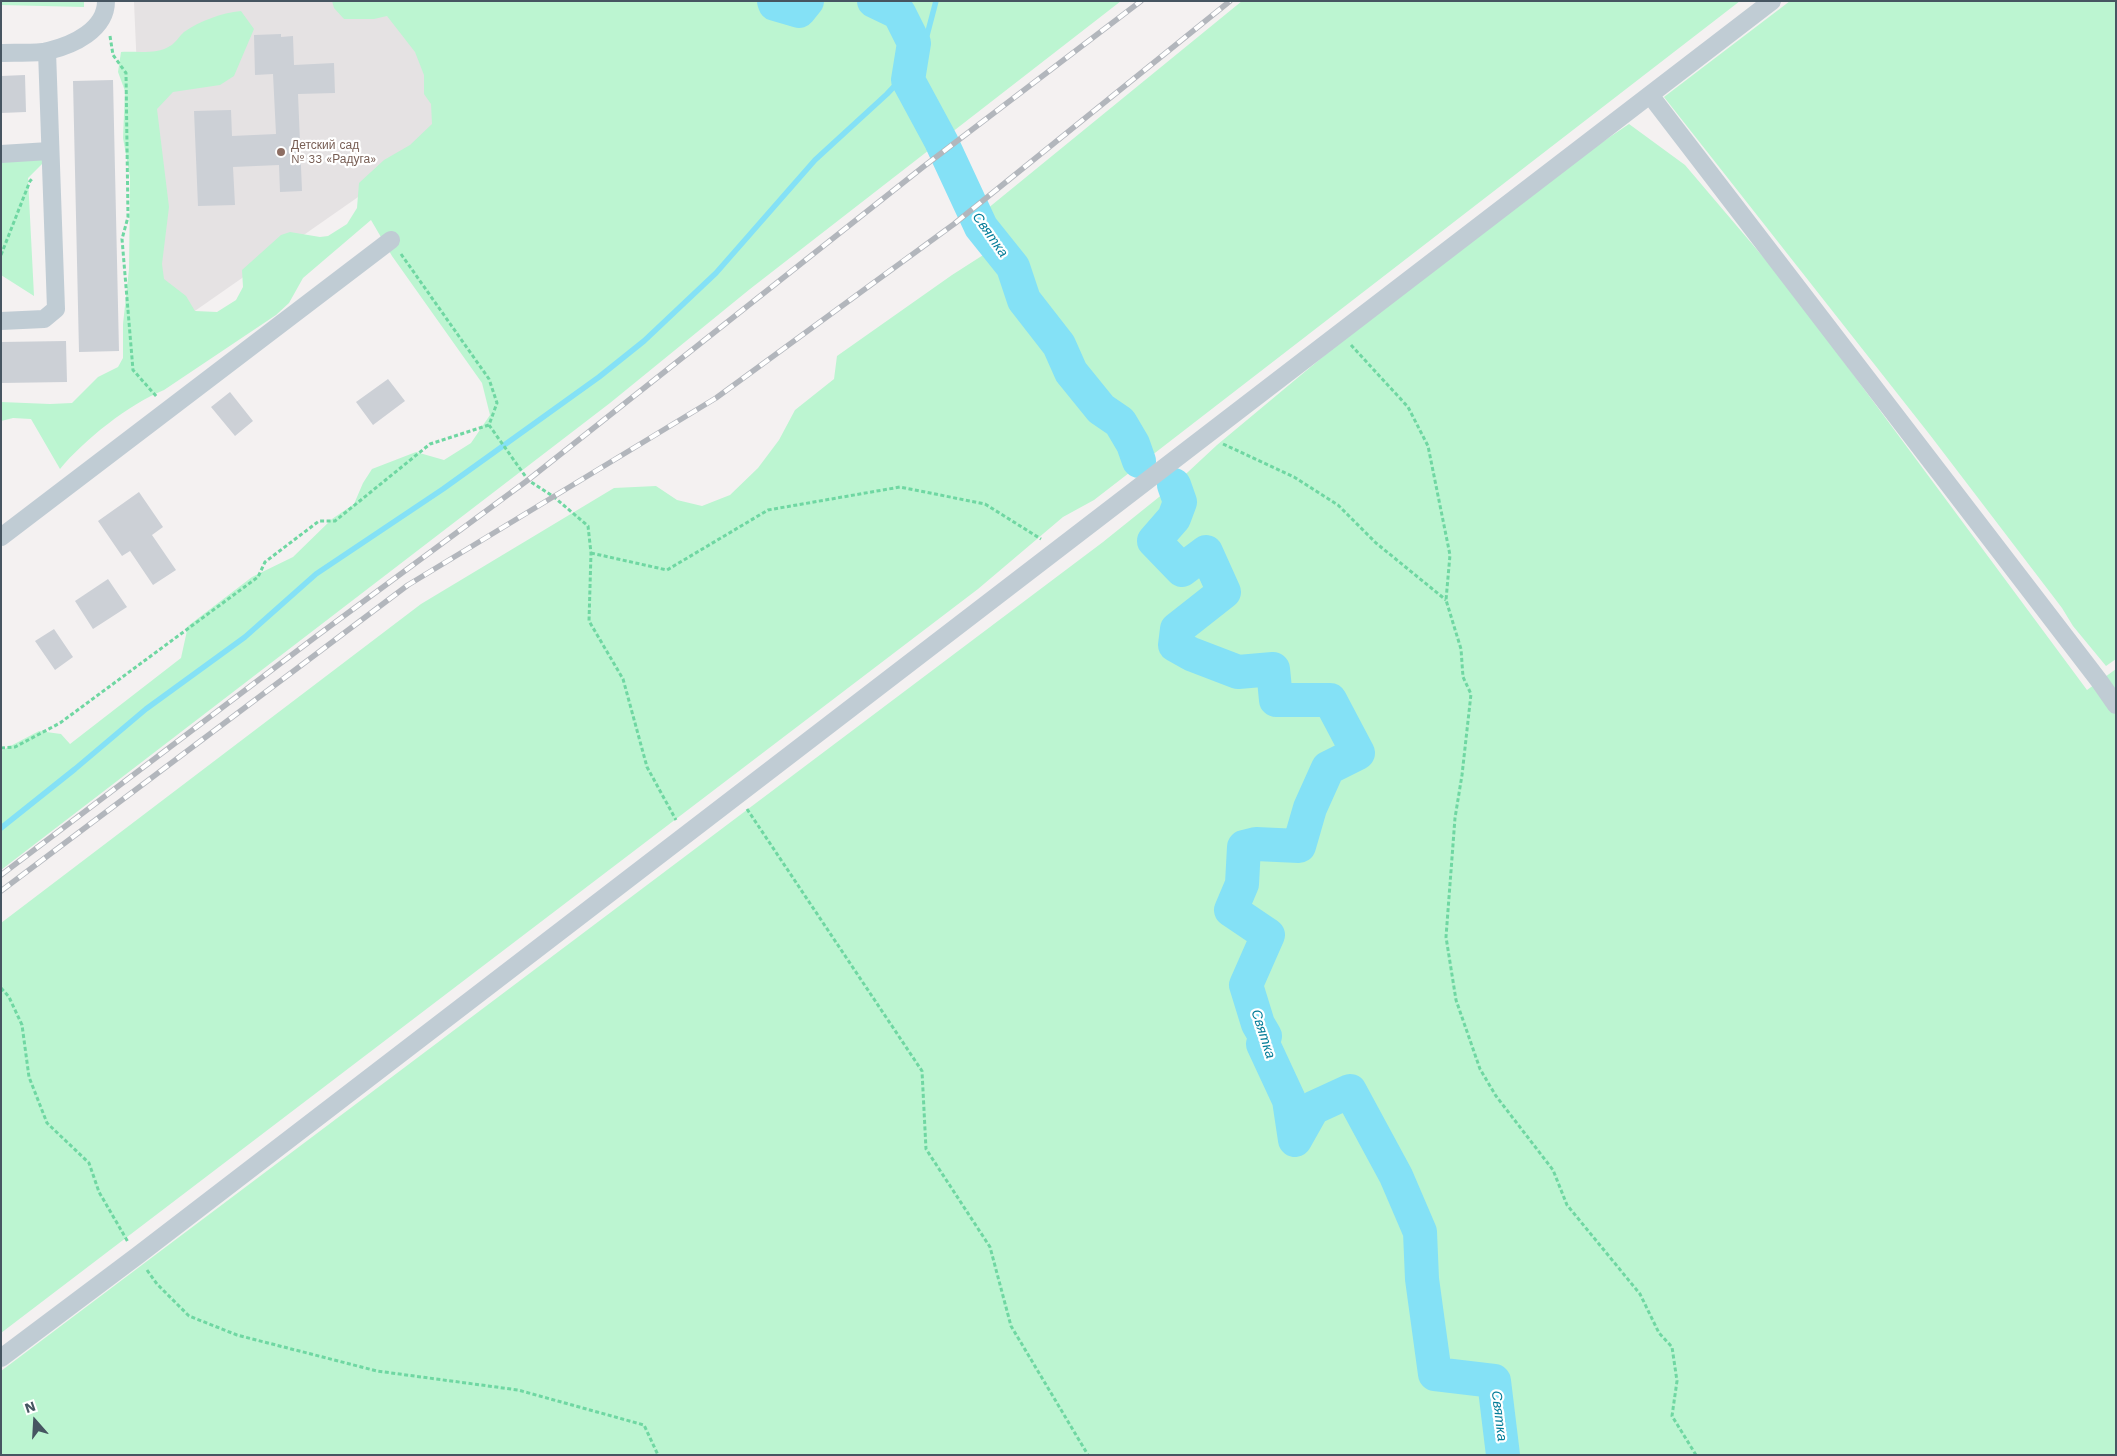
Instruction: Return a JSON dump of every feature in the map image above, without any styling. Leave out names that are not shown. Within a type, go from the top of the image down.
[{"type":"street","points":[[1,1358],[738,796],[1772,1]]},
{"type":"street","points":[[1,53],[47,51],[71,43],[93,31],[106,6]]},
{"type":"street","points":[[1,321],[44,319],[56,309],[49,158],[47,51]]},
{"type":"street","points":[[1650,95],[2116,705]]},
{"type":"street","points":[[1,154],[49,158]]},
{"type":"street","points":[[1,538],[391,240]]},
{"type":"path","points":[[106,6],[113,55],[126,73],[128,217],[122,239],[133,370],[168,409]]},
{"type":"path","points":[[1,255],[30,181],[49,158]]},
{"type":"path","points":[[391,240],[490,379],[497,403],[489,425]]},
{"type":"path","points":[[1340,333],[1408,407],[1428,446],[1450,555],[1446,600],[1461,649],[1463,677],[1471,694],[1455,818],[1446,937],[1456,1000],[1480,1068],[1496,1096],[1553,1170],[1567,1205],[1640,1294],[1660,1333],[1672,1347],[1677,1381],[1672,1416],[1696,1455]]},
{"type":"path","points":[[489,425],[528,480],[554,496],[588,526],[591,553],[589,621],[622,679],[647,767],[685,836]]},
{"type":"path","points":[[1,748],[15,747],[60,723],[258,577],[265,562],[319,521],[335,521],[430,444],[489,425]]},
{"type":"path","points":[[1206,436],[1294,477],[1338,505],[1376,543],[1446,600]]},
{"type":"path","points":[[591,553],[667,570],[768,510],[900,488],[984,504],[1058,550]]},
{"type":"path","points":[[738,796],[922,1071],[926,1149],[990,1247],[1011,1326],[1088,1455]]},
{"type":"path","points":[[1,988],[9,997],[22,1025],[29,1077],[47,1123],[89,1163],[99,1192],[137,1256],[157,1284],[189,1316],[237,1335],[378,1371],[518,1390],[644,1425],[658,1455]]},
{"type":"shaded area","name":"Детский сад № 33 «Радуга»","points":[[396,1],[487,107],[149,343],[134,2]]},
{"type":"green space","points":[[1,1],[84,1],[84,7],[1,5]]},
{"type":"green space","points":[[332,1],[1121,1],[750,289],[610,403],[1,870],[1,751],[39,731],[61,734],[70,744],[181,658],[188,626],[252,577],[293,557],[332,519],[354,504],[363,483],[372,469],[416,452],[444,460],[471,443],[490,415],[482,383],[392,256],[371,220],[303,278],[289,303],[276,315],[164,390],[136,404],[81,446],[60,469],[31,419],[13,418],[1,421],[1,402],[72,403],[98,377],[118,367],[123,358],[123,324],[129,269],[130,177],[123,138],[125,91],[118,72],[121,52],[159,51],[170,46],[184,32],[197,24],[233,12],[241,11],[254,29],[234,76],[220,85],[173,92],[157,109],[169,207],[162,264],[164,279],[186,296],[195,311],[217,312],[236,300],[243,287],[242,270],[281,235],[290,232],[320,237],[328,236],[347,224],[357,208],[359,183],[384,160],[410,145],[432,124],[431,104],[424,94],[424,75],[415,52],[387,16],[374,19],[344,19],[334,8]]},
{"type":"green space","points":[[1242,1],[1740,1],[1094,500],[1063,517],[978,589],[1,1333],[1,923],[421,604],[614,488],[656,486],[677,500],[702,506],[730,495],[758,468],[779,440],[795,410],[834,379],[837,356],[952,275],[1005,241],[987,209]]},
{"type":"green space","points":[[1790,1],[2116,1],[2116,659],[2106,666],[2073,626],[2062,608],[1930,435],[1664,97]]},
{"type":"green space","points":[[1629,124],[1685,165],[1787,285],[2087,690],[2116,669],[2116,1455],[1,1455],[1,1371],[1103,542],[1174,485],[1217,445],[1487,220]]},
{"type":"green space","points":[[42,159],[42,164],[28,178],[34,296],[1,275],[1,162]]},
{"type":"building","points":[[281,34],[281,37],[293,36],[294,65],[334,63],[335,93],[298,94],[302,191],[280,192],[279,165],[233,167],[235,205],[198,206],[194,111],[231,110],[232,136],[276,134],[273,74],[255,75],[254,35]]},
{"type":"building","points":[[25,75],[26,112],[1,113],[1,76]]},
{"type":"building","points":[[113,80],[119,351],[79,352],[73,81]]},
{"type":"building","points":[[66,341],[67,382],[1,383],[1,342]]},
{"type":"building","points":[[388,379],[405,401],[373,425],[356,402]]},
{"type":"building","points":[[230,392],[253,421],[235,436],[211,407]]},
{"type":"building","points":[[139,492],[163,527],[152,535],[176,570],[153,585],[130,551],[122,556],[98,521]]},
{"type":"building","points":[[108,579],[127,607],[93,629],[75,601]]},
{"type":"building","points":[[54,629],[73,657],[55,670],[35,641]]},
{"type":"waterway","name":"Святка","points":[[774,1],[775,4],[799,11],[807,1]]},
{"type":"waterway","name":"Святка","points":[[874,1],[899,13],[914,43],[908,80],[941,141],[981,227],[1013,267],[1024,300],[1059,345],[1071,372],[1101,409],[1120,422],[1133,444],[1139,461]]},
{"type":"waterway","points":[[1,828],[146,709],[245,637],[316,574],[443,489],[599,377],[644,341],[716,273],[815,160],[887,94],[921,58],[936,1]]},
{"type":"waterway","name":"Святка","points":[[1174,485],[1180,502],[1174,518],[1154,541],[1182,570],[1206,552],[1224,592],[1177,629],[1175,645],[1191,654],[1238,672],[1273,669],[1276,700],[1330,700],[1358,753],[1328,768],[1310,808],[1299,846],[1256,844],[1244,847],[1242,884],[1231,910],[1268,935],[1246,985],[1258,1024],[1265,1036],[1263,1044],[1289,1100],[1295,1140],[1313,1108],[1350,1091],[1396,1176],[1420,1232],[1422,1279],[1435,1374],[1494,1381],[1503,1455]]},
{"type":"railway","points":[[1,875],[318,635],[528,480],[923,167],[1141,1]]},
{"type":"railway","points":[[1,891],[408,585],[716,398],[954,224],[1230,1]]},
{"type":"place","name":"Детский сад № 33 «Радуга»","points":[[281,152]]}]
